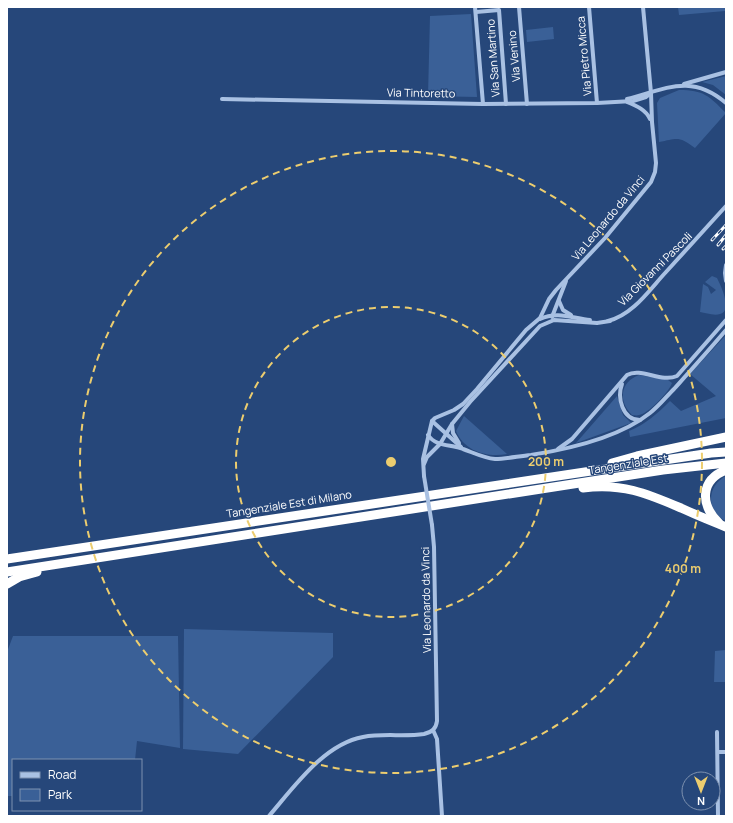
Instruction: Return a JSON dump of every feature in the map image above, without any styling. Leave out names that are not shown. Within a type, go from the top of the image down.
[{"type":"highway","points":[[576,474],[637,456],[726,437]]},
{"type":"highway","name":"Tangenziale Est","points":[[576,474],[726,452]]},
{"type":"highway","name":"Tangenziale Est","points":[[462,501],[663,470],[726,463]]},
{"type":"highway","points":[[725,527],[712,516],[708,510],[706,490],[710,481],[726,470]]},
{"type":"highway","name":"Tangenziale Est di Milano","points":[[7,559],[576,474]]},
{"type":"highway","points":[[7,572],[462,501],[590,487],[618,488],[642,492],[725,527]]},
{"type":"highway","points":[[7,584],[26,575],[113,555]]},
{"type":"street","name":"Via Venino","points":[[519,7],[527,104]]},
{"type":"street","name":"Via Pietro Micca","points":[[589,7],[597,104]]},
{"type":"street","name":"Via Leonardo da Vinci","points":[[433,730],[436,726],[437,718],[434,547],[423,468],[423,458],[432,421],[463,404],[526,330],[538,320],[546,306],[548,299],[605,238],[651,182],[655,172],[656,163],[643,7]]},
{"type":"street","name":"Via San Martino","points":[[483,104],[475,9],[498,10],[506,104]]},
{"type":"street","name":"Via Tintoretto","points":[[222,99],[483,104],[597,104],[620,101],[726,72]]},
{"type":"street","name":"Via Tintoretto","points":[[673,87],[684,85],[698,86],[712,92],[726,103]]},
{"type":"street","name":"Via Tintoretto","points":[[620,101],[640,100],[651,93]]},
{"type":"street","name":"Via Tintoretto","points":[[625,101],[642,109],[648,114],[652,122]]},
{"type":"street","name":"Via Giovanni Pascoli","points":[[610,321],[632,308],[701,235],[726,206]]},
{"type":"street","points":[[726,265],[726,281]]},
{"type":"street","name":"Via Leonardo da Vinci","points":[[423,468],[427,457],[440,444],[452,424],[470,402],[535,330],[547,322],[552,316],[567,279]]},
{"type":"street","points":[[559,301],[563,310],[573,317]]},
{"type":"street","points":[[546,306],[547,311],[552,316]]},
{"type":"street","name":"Via Leonardo da Vinci","points":[[552,316],[558,320]]},
{"type":"street","points":[[538,320],[552,316],[573,317],[596,321],[610,321]]},
{"type":"street","name":"Via Leonardo da Vinci","points":[[547,322],[558,320],[597,323],[610,321]]},
{"type":"street","points":[[552,451],[563,447],[572,439],[627,375],[635,373],[667,379],[677,376],[726,320]]},
{"type":"street","points":[[428,435],[432,440],[440,444],[454,446],[480,456],[494,459],[566,449],[607,435],[641,420],[657,407],[726,330]]},
{"type":"street","points":[[627,375],[621,388],[620,403],[629,416],[637,420],[641,420]]},
{"type":"street","points":[[432,421],[463,449]]},
{"type":"street","points":[[452,424],[453,433],[463,449]]},
{"type":"street","points":[[269,816],[320,758],[333,749],[361,737],[377,735],[421,735],[429,733],[433,730],[437,739],[442,816]]},
{"type":"street","points":[[717,732],[718,816]]},
{"type":"street","points":[[718,752],[726,752]]},
{"type":"green space","points":[[678,7],[726,7],[726,18],[725,11],[679,15]]},
{"type":"green space","points":[[471,14],[477,97],[428,96],[430,16]]},
{"type":"green space","points":[[553,27],[554,39],[527,42],[526,30]]},
{"type":"green space","points":[[726,76],[726,95],[713,85],[702,82]]},
{"type":"green space","points":[[679,90],[694,91],[706,95],[726,113],[695,148],[685,141],[678,139],[659,142],[657,103],[660,98]]},
{"type":"green space","points":[[712,276],[717,278],[726,303],[724,312],[718,315],[700,312],[703,284],[708,287],[711,294],[716,290],[705,282]]},
{"type":"green space","points":[[726,335],[726,418],[630,437],[629,431],[651,418],[670,401],[681,411],[716,396],[690,374]]},
{"type":"green space","points":[[639,375],[668,380],[672,383],[667,392],[648,411],[643,414],[632,415],[625,404],[623,392],[628,382]]},
{"type":"green space","points":[[617,396],[623,415],[631,423],[576,443]]},
{"type":"green space","points":[[464,416],[507,454],[484,454],[477,452],[465,444],[456,431]]},
{"type":"green space","points":[[726,476],[726,521],[719,517],[715,512],[711,499],[715,486],[719,480]]},
{"type":"green space","points":[[184,629],[333,633],[333,657],[238,754],[183,749]]},
{"type":"green space","points":[[13,636],[178,636],[180,748],[137,741],[135,759],[12,759],[12,796],[7,796],[7,652]]},
{"type":"green space","points":[[726,650],[726,682],[714,682],[715,651]]},
{"type":"railway","points":[[712,240],[726,225]]},
{"type":"railway","points":[[718,245],[726,235]]},
{"type":"railway","points":[[723,249],[726,246]]}]
